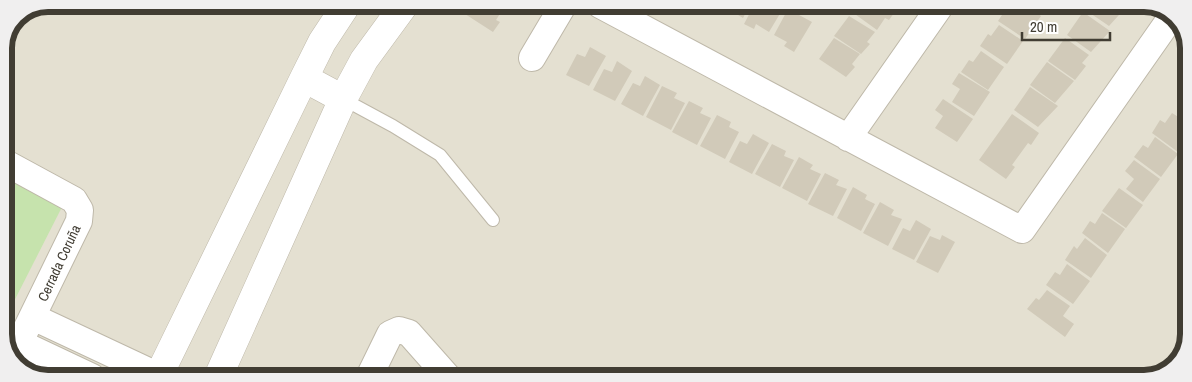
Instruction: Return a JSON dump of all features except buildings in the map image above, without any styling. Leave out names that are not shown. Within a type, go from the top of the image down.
[{"type":"street","points":[[162,370],[322,42],[342,12]]},
{"type":"street","points":[[221,370],[343,99],[364,60],[399,12]]},
{"type":"street","points":[[532,58],[559,12]]},
{"type":"street","points":[[615,12],[1022,230],[1168,22]]},
{"type":"street","points":[[848,138],[936,12]]},
{"type":"street","points":[[304,78],[343,99]]},
{"type":"street","name":"Cerrada Coruña","points":[[13,167],[74,200],[80,210],[79,220],[16,349]]},
{"type":"street","name":"Cerrada Coruña","points":[[33,317],[146,370]]},
{"type":"street","points":[[372,370],[390,334],[399,330],[409,333],[442,370]]},
{"type":"street","name":"Cerrada Coruña","points":[[17,350],[72,370]]},
{"type":"lane","points":[[343,99],[393,126],[440,155],[493,220]]},
{"type":"shaded area","points":[[1144,12],[1157,15],[1171,25],[1179,41],[1180,334],[1177,347],[1169,359],[1162,365],[1144,370],[48,370],[35,367],[20,356],[15,347],[13,336],[13,41],[23,23],[41,13]]},
{"type":"green space","points":[[13,181],[62,207],[13,303]]}]
